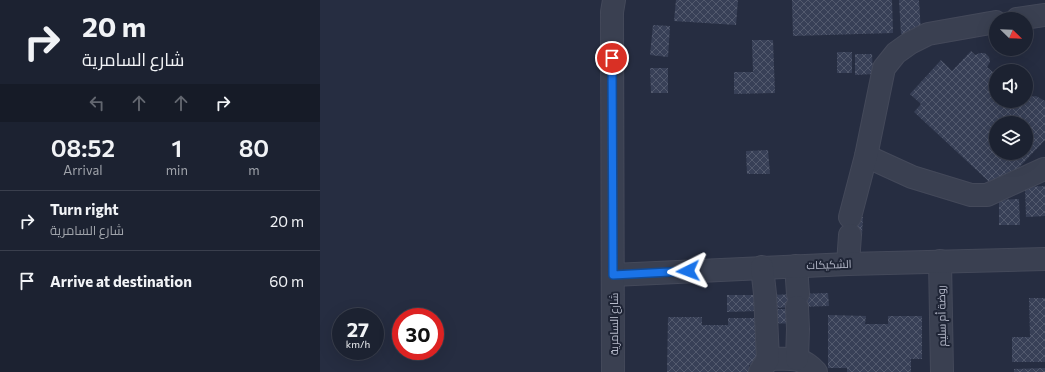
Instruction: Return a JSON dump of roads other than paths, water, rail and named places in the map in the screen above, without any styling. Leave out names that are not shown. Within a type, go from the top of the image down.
[{"type":"street","name":"شارع السامرية","points":[[611,4],[613,372]]},
{"type":"street","points":[[1033,17],[1045,15]]},
{"type":"street","points":[[848,264],[850,226],[884,68],[896,53],[910,43],[928,34],[989,23]]},
{"type":"street","points":[[866,156],[912,177],[971,195],[987,195],[1044,169]]},
{"type":"street","name":"الشكيكات","points":[[613,275],[762,267],[1045,259]]},
{"type":"street","name":"روضة أم سليم","points":[[940,261],[942,372]]},
{"type":"street","points":[[796,266],[798,300],[797,359]]},
{"type":"street","points":[[762,267],[765,294],[764,365],[797,359],[811,366],[816,372]]}]
